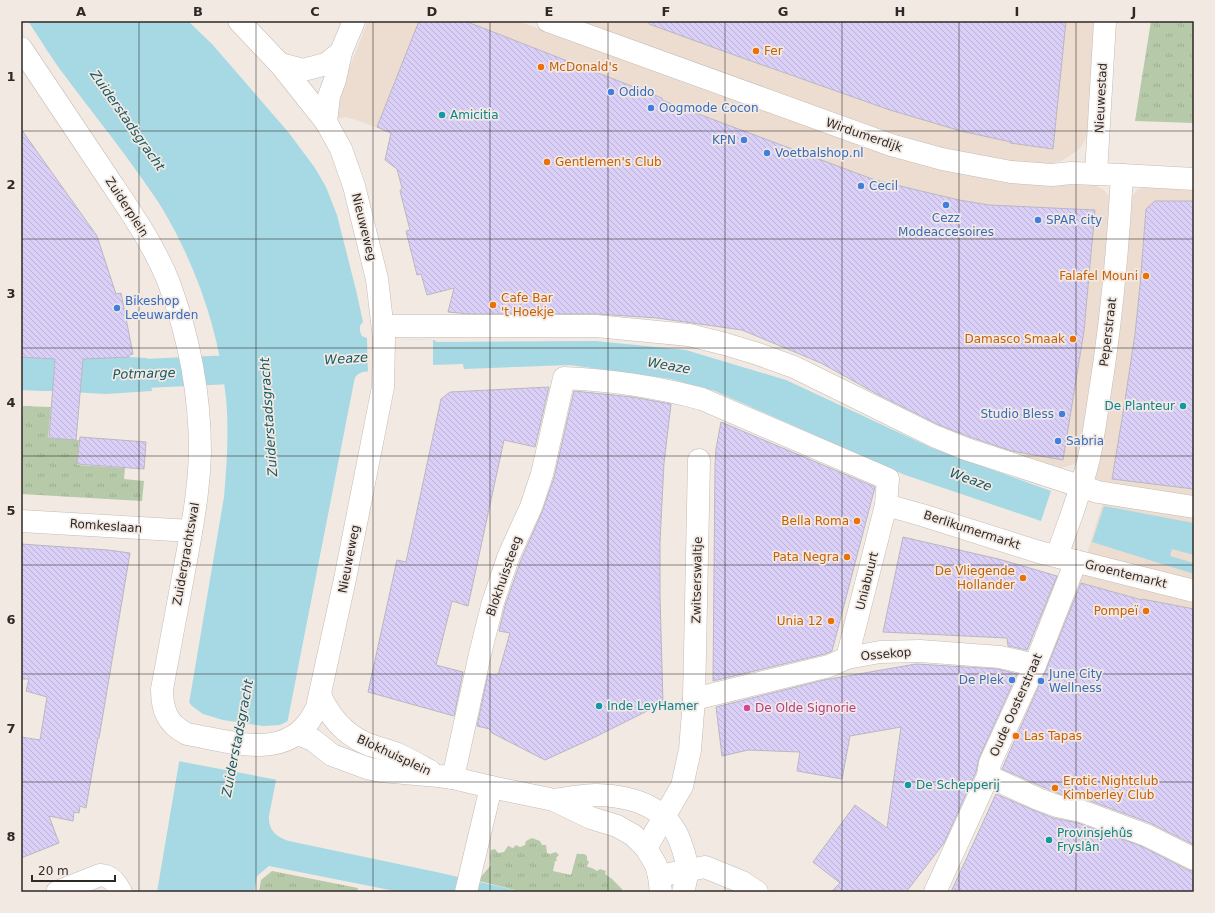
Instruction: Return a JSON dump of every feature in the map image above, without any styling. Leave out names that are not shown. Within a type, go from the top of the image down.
[{"type":"street","name":"Nieuweweg","points":[[239,21],[280,64],[326,122],[341,149],[354,186],[377,279],[384,332],[383,387],[320,695],[313,716],[298,734]]},
{"type":"street","points":[[326,122],[329,96],[335,80],[341,52],[354,21]]},
{"type":"street","name":"Wirdumerdijk","points":[[548,21],[891,145],[942,160],[1011,172],[1052,175],[1096,174],[1194,179]]},
{"type":"street","name":"Nieuwestad","points":[[1096,174],[1105,21]]},
{"type":"street","name":"Zuiderplein","points":[[21,48],[123,199],[147,238],[168,281],[180,317],[196,384]]},
{"type":"street","points":[[280,64],[303,70],[326,64],[341,52]]},
{"type":"street","name":"Peperstraat","points":[[1066,559],[1081,487],[1089,457],[1109,332],[1120,216],[1122,175]]},
{"type":"street","points":[[384,332],[409,326],[596,326],[689,336],[725,344],[794,366],[934,436],[966,449],[1098,492],[1194,507]]},
{"type":"street","name":"Blokhuissteeg","points":[[446,777],[493,602],[509,555],[531,507],[542,474],[564,378],[591,379],[667,390],[702,399],[888,479],[886,505]]},
{"type":"street","name":"Zuidergrachtswal","points":[[196,384],[200,454],[197,491],[162,689],[164,710],[171,722],[187,734],[253,746],[279,743],[298,734]]},
{"type":"street","name":"Zwitserswaltje","points":[[694,699],[699,460]]},
{"type":"street","name":"Berlikumermarkt","points":[[886,505],[1066,559]]},
{"type":"street","name":"Uniabuurt","points":[[847,658],[886,505]]},
{"type":"street","name":"Romkeslaan","points":[[21,521],[191,531]]},
{"type":"street","name":"Groentemarkt","points":[[1066,559],[1194,591]]},
{"type":"street","name":"Oude Oosterstraat","points":[[935,892],[988,776],[990,763],[1035,665],[1066,559]]},
{"type":"street","name":"Ossekop","points":[[694,699],[829,666],[847,658],[880,652],[920,651],[1000,657],[1035,665]]},
{"type":"street","name":"Blokhuisplein","points":[[320,695],[332,718],[348,733],[362,742],[394,753],[446,777]]},
{"type":"street","points":[[646,848],[682,786],[690,750],[694,699]]},
{"type":"street","name":"Blokhuisplein","points":[[298,734],[313,740],[332,755],[367,768],[381,771],[446,777],[554,800],[592,818],[617,826],[633,835],[646,848],[656,865],[660,884]]},
{"type":"street","points":[[988,776],[1038,799],[1057,806],[1081,811],[1140,833],[1194,859]]},
{"type":"street","points":[[467,886],[491,787]]},
{"type":"street","name":"Blokhuisplein","points":[[554,800],[596,795],[635,800],[653,808],[673,826],[679,837],[684,852],[685,882]]},
{"type":"street","points":[[660,884],[685,882],[705,867],[742,882],[757,892]]},
{"type":"street","points":[[57,892],[100,875],[111,879],[121,892]]},
{"type":"shaded area","points":[[368,21],[517,21],[927,166],[1000,181],[1093,185],[1103,189],[1110,197],[1104,301],[1080,456],[1074,464],[1059,468],[998,453],[998,448],[1007,420],[391,133],[346,117],[337,119],[336,115],[343,83]]},
{"type":"shaded area","points":[[578,21],[781,21],[765,66],[796,78],[816,21],[1094,21],[1088,133],[1081,147],[1074,153],[1061,161],[1046,165],[1008,161],[942,149],[877,128]]},
{"type":"shaded area","points":[[1145,187],[1194,188],[1194,686],[1027,612],[942,595],[957,549],[995,557],[1061,577],[1082,570],[1102,505],[1105,486],[1099,483],[1095,476],[1130,199],[1137,190]]},
{"type":"green space","points":[[1151,21],[1194,21],[1194,123],[1135,121]]},
{"type":"green space","points":[[23,406],[51,407],[48,438],[79,440],[77,465],[125,468],[124,479],[144,481],[142,501],[21,494],[21,435]]},
{"type":"green space","points":[[532,838],[540,841],[542,845],[546,845],[547,853],[550,854],[556,852],[559,855],[556,858],[557,861],[555,861],[553,871],[571,875],[577,853],[584,854],[587,856],[587,860],[589,862],[588,867],[597,871],[600,869],[606,871],[605,874],[622,889],[622,892],[523,892],[479,881],[491,865],[491,850],[495,849],[498,853],[504,852],[508,846],[513,848],[516,845],[520,847],[525,845],[526,841]]},
{"type":"green space","points":[[272,871],[358,888],[357,892],[259,892],[261,880]]},
{"type":"water","points":[[28,21],[188,21],[212,44],[289,133],[315,168],[326,187],[337,215],[356,290],[363,322],[360,327],[362,336],[367,338],[434,340],[437,342],[596,341],[686,350],[786,380],[932,448],[1051,491],[1041,521],[905,475],[715,391],[671,379],[570,365],[464,369],[463,364],[433,365],[363,372],[358,374],[354,382],[269,816],[271,829],[280,837],[289,841],[523,892],[400,892],[269,866],[257,876],[254,892],[157,892],[224,497],[227,460],[227,423],[223,373],[212,323],[204,299],[185,252],[160,204],[124,153],[60,69]]},
{"type":"water","points":[[21,357],[56,359],[127,357],[147,358],[152,391],[106,394],[21,390]]},
{"type":"water","points":[[1104,506],[1194,523],[1194,555],[1172,549],[1170,556],[1194,563],[1194,574],[1092,542]]},
{"type":"pier","points":[[367,338],[433,340],[433,367],[368,373]]},
{"type":"pier","points":[[188,701],[203,714],[223,720],[263,726],[280,725],[290,720],[278,780],[178,761]]},
{"type":"building","points":[[419,21],[465,21],[662,98],[662,100],[875,180],[959,200],[989,205],[1095,210],[1084,331],[1063,460],[1012,451],[939,425],[877,394],[821,363],[742,330],[657,318],[597,314],[469,314],[448,312],[454,288],[427,295],[421,274],[417,275],[406,231],[410,230],[400,191],[402,188],[397,169],[385,160],[391,133],[377,127]]},
{"type":"building","points":[[649,21],[1066,21],[1053,149],[1010,143],[1011,142],[961,131],[890,110],[649,24]]},
{"type":"building","points":[[21,129],[97,236],[116,294],[121,293],[133,354],[129,355],[129,357],[83,359],[76,440],[49,438],[55,359],[21,357]]},
{"type":"building","points":[[1155,201],[1194,201],[1194,489],[1112,479],[1135,334],[1146,209]]},
{"type":"building","points":[[549,387],[535,447],[504,440],[468,606],[452,601],[436,665],[463,672],[454,716],[368,692],[397,560],[406,562],[441,399],[450,392]]},
{"type":"building","points":[[574,391],[632,397],[671,404],[664,463],[660,542],[663,703],[545,760],[492,733],[490,729],[477,726],[488,674],[498,675],[510,633],[499,631],[505,606],[521,560],[542,512],[554,478]]},
{"type":"building","points":[[721,422],[875,487],[832,651],[713,681],[715,465],[716,449]]},
{"type":"building","points":[[80,437],[146,442],[144,469],[77,464]]},
{"type":"building","points":[[903,537],[1002,560],[1057,576],[1027,650],[1008,646],[1007,638],[883,632]]},
{"type":"building","points":[[21,544],[130,553],[86,808],[80,806],[79,813],[74,812],[73,821],[49,816],[59,843],[21,858],[21,737],[40,740],[47,697],[26,691],[29,679],[21,679]]},
{"type":"building","points":[[1081,583],[1142,600],[1194,609],[1194,845],[1150,823],[1085,799],[1060,794],[1002,769],[1046,670]]},
{"type":"building","points":[[916,664],[998,669],[1017,674],[979,758],[976,772],[944,843],[906,892],[831,892],[840,883],[813,862],[855,805],[887,828],[901,727],[850,736],[842,779],[797,771],[800,752],[748,750],[722,756],[716,707],[824,680]]},
{"type":"building","name":"Provinsjehûs Fryslân","points":[[996,794],[1053,818],[1078,823],[1141,846],[1188,870],[1194,871],[1194,892],[951,892]]},
{"type":"waterway","name":"Potmarge","points":[[110,375],[221,370],[260,366]]},
{"type":"place","name":"Fer","points":[[756,51]]},
{"type":"place","name":"McDonald's","points":[[541,67]]},
{"type":"place","name":"Odido","points":[[611,92]]},
{"type":"place","name":"Oogmode Cocon","points":[[651,108]]},
{"type":"place","name":"Amicitia","points":[[442,115]]},
{"type":"place","name":"KPN","points":[[744,140]]},
{"type":"place","name":"Voetbalshop.nl","points":[[767,153]]},
{"type":"place","name":"Gentlemen's Club","points":[[547,162]]},
{"type":"place","name":"Cecil","points":[[861,186]]},
{"type":"place","name":"Cezz Modeaccesoires","points":[[946,205]]},
{"type":"place","name":"SPAR city","points":[[1038,220]]},
{"type":"place","name":"Falafel Mouni","points":[[1146,276]]},
{"type":"place","name":"Cafe Bar 't Hoekje","points":[[493,305]]},
{"type":"place","name":"Bikeshop Leeuwarden","points":[[117,308]]},
{"type":"place","name":"Damasco Smaak","points":[[1073,339]]},
{"type":"place","name":"De Planteur","points":[[1183,406]]},
{"type":"place","name":"Studio Bless","points":[[1062,414]]},
{"type":"place","name":"Sabria","points":[[1058,441]]},
{"type":"place","name":"Bella Roma","points":[[857,521]]},
{"type":"place","name":"Pata Negra","points":[[847,557]]},
{"type":"place","name":"De Vliegende Hollander","points":[[1023,578]]},
{"type":"place","name":"Pompeï","points":[[1146,611]]},
{"type":"place","name":"Unia 12","points":[[831,621]]},
{"type":"place","name":"De Plek","points":[[1012,680]]},
{"type":"place","name":"June City Wellness","points":[[1041,681]]},
{"type":"place","name":"Inde LeyHamer","points":[[599,706]]},
{"type":"place","name":"De Olde Signorie","points":[[747,708]]},
{"type":"place","name":"Las Tapas","points":[[1016,736]]},
{"type":"place","name":"De Schepperij","points":[[908,785]]},
{"type":"place","name":"Erotic Nightclub Kimberley Club","points":[[1055,788]]},
{"type":"place","name":"Provinsjehûs Fryslân","points":[[1049,840]]},
{"type":"water label","name":"Zuiderstadsgracht","points":[[128,120]]},
{"type":"water label","name":"Weaze","points":[[346,358]]},
{"type":"water label","name":"Weaze","points":[[669,365]]},
{"type":"water label","name":"Zuiderstadsgracht","points":[[268,417]]},
{"type":"water label","name":"Weaze","points":[[971,479]]},
{"type":"water label","name":"Zuiderstadsgracht","points":[[237,738]]}]
